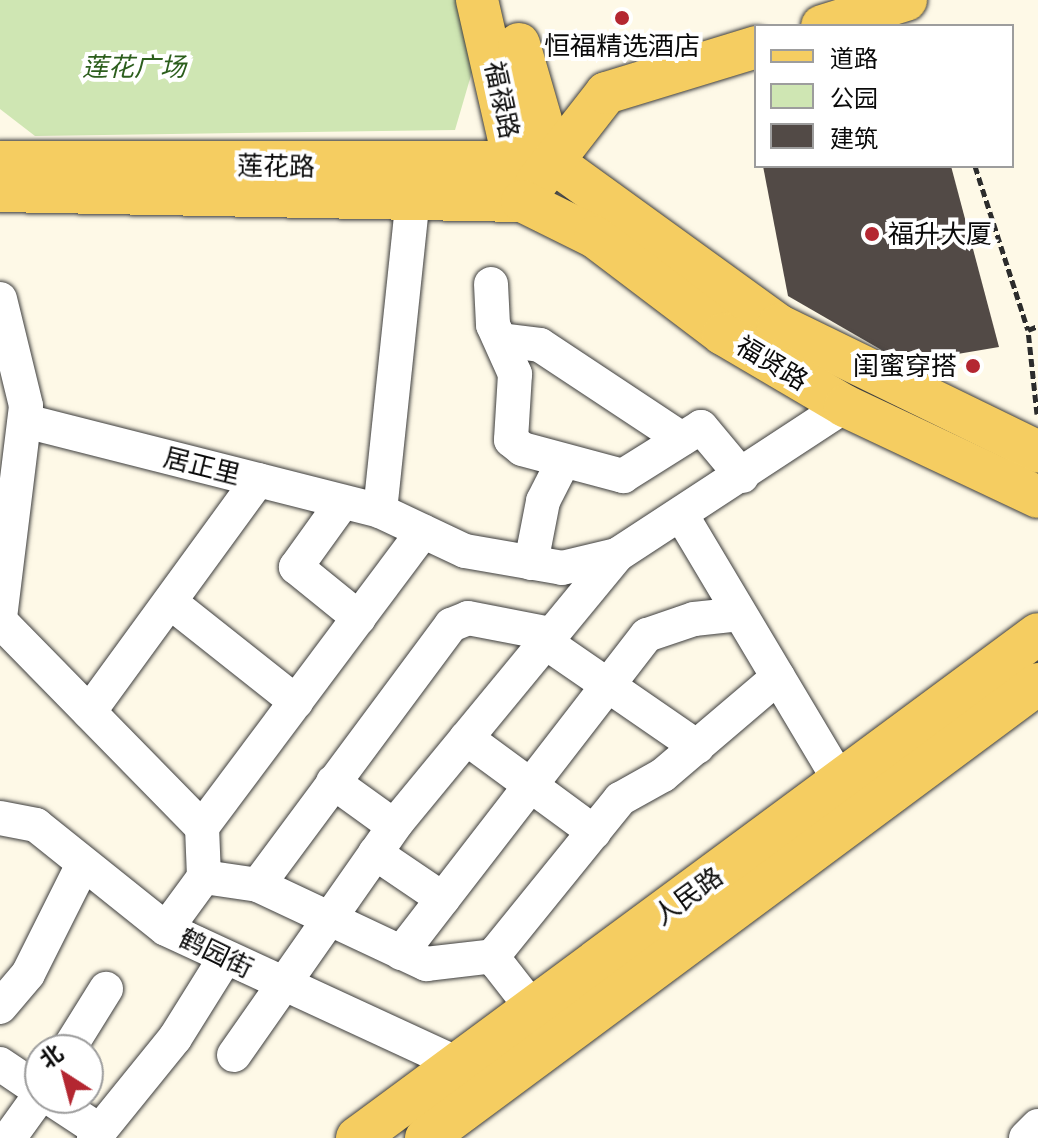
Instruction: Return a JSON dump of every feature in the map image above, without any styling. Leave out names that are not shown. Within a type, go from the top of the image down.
[{"type":"main road","name":"福禄路","points":[[477,0],[530,176]]},
{"type":"main road","name":"福禄路","points":[[506,0],[530,176]]},
{"type":"main road","points":[[828,24],[906,0]]},
{"type":"main road","points":[[530,176],[606,93],[754,48]]},
{"type":"main road","name":"莲花路","points":[[0,162],[530,176]]},
{"type":"main road","name":"莲花路","points":[[0,191],[413,197],[530,176]]},
{"type":"main road","name":"福贤路","points":[[530,176],[595,237],[723,334],[845,406],[1038,497]]},
{"type":"main road","name":"福贤路","points":[[530,176],[778,325],[1038,452]]},
{"type":"main road","name":"人民路","points":[[357,1138],[842,784],[1031,657]]},
{"type":"main road","name":"人民路","points":[[426,1138],[1031,657]]},
{"type":"street","points":[[380,511],[413,197]]},
{"type":"street","points":[[491,284],[501,340],[515,374],[511,440],[563,462],[623,476],[701,427],[742,476]]},
{"type":"street","points":[[0,299],[25,421],[0,619],[202,827]]},
{"type":"street","points":[[501,340],[540,345],[682,439]]},
{"type":"street","points":[[234,1055],[384,840],[617,555],[682,516],[845,406]]},
{"type":"street","name":"居正里","points":[[25,421],[380,511],[465,551],[562,568],[617,555]]},
{"type":"street","points":[[531,563],[543,501],[563,462]]},
{"type":"street","points":[[89,712],[258,480]]},
{"type":"street","points":[[342,503],[296,567],[359,618]]},
{"type":"street","points":[[682,516],[842,784]]},
{"type":"street","points":[[423,532],[202,827],[204,877],[258,885],[327,921],[426,964],[494,956],[620,799],[697,747],[778,677]]},
{"type":"street","points":[[170,602],[296,702]]},
{"type":"street","points":[[401,953],[647,635],[694,619],[740,614]]},
{"type":"street","points":[[258,885],[451,625],[468,618],[548,638],[608,686],[697,747]]},
{"type":"street","points":[[466,738],[594,832]]},
{"type":"street","points":[[333,782],[384,840],[443,899]]},
{"type":"street","points":[[0,818],[36,825],[82,866],[166,929]]},
{"type":"street","points":[[0,1007],[28,974],[82,866]]},
{"type":"street","name":"鹤园街","points":[[204,877],[166,929],[282,986],[458,1064]]},
{"type":"street","points":[[494,956],[533,1009]]},
{"type":"street","points":[[70,1114],[97,1135],[175,1038],[225,958]]},
{"type":"street","points":[[78,1034],[106,989]]},
{"type":"street","points":[[0,1064],[24,1081]]},
{"type":"street","points":[[9,1138],[26,1114]]},
{"type":"path","points":[[976,168],[1028,330],[1038,419]]},
{"type":"path","points":[[1028,330],[1038,326]]},
{"type":"green space","name":"莲花广场","points":[[0,0],[457,0],[474,65],[455,130],[35,136],[0,109]]},
{"type":"building","name":"福升大厦","points":[[763,168],[952,168],[999,347],[904,363],[788,296]]},
{"type":"place","name":"恒福精选酒店","points":[[622,18]]},
{"type":"place","name":"福升大厦","points":[[872,234]]},
{"type":"place","name":"闺蜜穿搭","points":[[973,366]]}]
